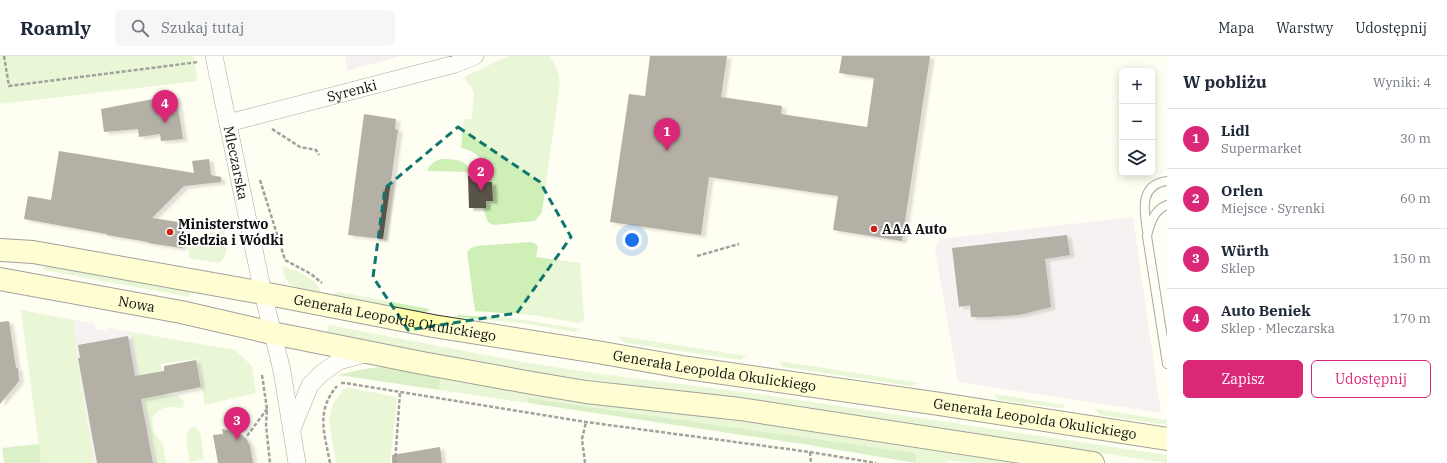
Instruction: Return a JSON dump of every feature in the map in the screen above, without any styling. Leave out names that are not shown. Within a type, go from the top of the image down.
[{"type":"main road","points":[[0,250],[32,252],[263,293]]},
{"type":"main road","name":"Nowa","points":[[0,279],[181,312],[272,333]]},
{"type":"main road","name":"Generała Leopolda Okulickiego","points":[[263,293],[433,326],[688,368],[1167,439]]},
{"type":"main road","points":[[272,333],[489,376],[586,392],[740,409],[1093,463]]},
{"type":"street","name":"Syrenki","points":[[228,123],[455,64],[475,56]]},
{"type":"street","name":"Mleczarska","points":[[208,59],[228,123],[263,293],[282,371],[297,463]]},
{"type":"street","points":[[292,429],[310,385],[322,373],[339,361],[370,353]]},
{"type":"lane","points":[[1167,181],[1153,185],[1146,197],[1143,209],[1167,364]]},
{"type":"lane","points":[[1147,236],[1154,214],[1163,206],[1167,205]]},
{"type":"path","points":[[4,56],[9,86],[208,59]]},
{"type":"path","points":[[266,124],[278,134],[300,147],[316,150],[319,155]]},
{"type":"path","points":[[259,179],[285,260],[311,274],[325,285]]},
{"type":"path","points":[[697,256],[739,244]]},
{"type":"path","points":[[262,375],[267,408],[266,425],[270,463]]},
{"type":"path","points":[[330,463],[323,416],[328,398],[338,385],[345,383],[586,422],[810,452],[876,463]]},
{"type":"path","points":[[395,463],[400,392]]},
{"type":"path","points":[[247,436],[267,408]]},
{"type":"path","points":[[585,463],[582,439],[586,422]]},
{"type":"path","points":[[810,452],[811,463]]},
{"type":"highlighted area","points":[[458,127],[540,182],[571,237],[517,313],[408,330],[373,277],[385,188]]},
{"type":"shaded area","points":[[345,56],[401,56],[347,71]]},
{"type":"shaded area","points":[[1133,217],[1161,413],[958,382],[935,250],[939,239]]},
{"type":"shaded area","points":[[74,320],[95,324],[95,329],[107,331],[108,327],[131,332],[155,463],[94,463],[77,357]]},
{"type":"green space","points":[[0,56],[193,56],[198,81],[0,104]]},
{"type":"green space","points":[[508,56],[550,56],[558,71],[560,83],[542,212],[535,221],[493,225],[488,222],[483,208],[486,208],[486,201],[493,201],[492,182],[485,182],[479,157],[471,151],[461,148],[464,119],[472,119],[474,92],[464,77]]},
{"type":"green space","points":[[441,159],[463,162],[469,168],[470,172],[427,171],[432,163]]},
{"type":"green space","points":[[224,231],[226,252],[225,256],[219,263],[189,258],[188,242],[210,240],[210,233]]},
{"type":"green space","points":[[530,242],[538,246],[536,257],[580,263],[584,320],[579,323],[532,315],[475,311],[467,252],[471,248],[477,246]]},
{"type":"green space","points":[[44,263],[191,290],[189,297],[44,270]]},
{"type":"green space","points":[[283,267],[300,272],[311,279],[319,288],[321,293],[301,289],[290,284],[286,280]]},
{"type":"green space","points":[[339,292],[429,309],[429,311],[414,311],[335,296],[334,293]]},
{"type":"green space","points":[[21,310],[74,320],[77,357],[94,463],[41,463]]},
{"type":"green space","points":[[457,315],[509,318],[581,329],[575,332],[522,323],[457,317]]},
{"type":"green space","points":[[329,325],[522,362],[600,374],[759,394],[1167,455],[1167,463],[756,401],[517,370],[327,333]]},
{"type":"green space","points":[[131,332],[235,350],[252,366],[256,393],[205,405],[196,359],[161,364],[166,396],[176,395],[184,401],[183,408],[164,408],[158,411],[152,418],[154,433],[163,444],[166,463],[155,463]]},
{"type":"green space","points":[[619,336],[747,356],[740,360],[626,343],[619,338]]},
{"type":"green space","points":[[779,361],[920,383],[910,386],[783,367]]},
{"type":"green space","points":[[379,367],[441,376],[439,390],[338,375]]},
{"type":"green space","points":[[441,376],[1026,463],[968,463],[949,460],[946,463],[916,463],[917,456],[914,453],[528,398],[528,403],[439,390]]},
{"type":"green space","points":[[350,388],[397,397],[390,463],[336,463],[329,419],[333,404],[344,389]]},
{"type":"green space","points":[[994,394],[1065,405],[1065,407],[1061,408],[998,400]]},
{"type":"green space","points":[[528,398],[914,453],[917,456],[916,463],[803,444],[528,403]]},
{"type":"green space","points":[[1095,409],[1167,420],[1167,425],[1100,415]]},
{"type":"green space","points":[[193,427],[196,427],[200,432],[204,459],[190,462],[187,448],[187,433]]},
{"type":"green space","points":[[39,444],[41,463],[4,463],[2,448]]},
{"type":"building","points":[[650,56],[727,56],[721,97],[782,106],[781,114],[867,127],[874,78],[839,73],[842,56],[930,56],[902,241],[833,230],[838,196],[709,177],[701,235],[610,222],[629,94],[645,96]]},
{"type":"building","points":[[176,96],[183,139],[161,141],[160,134],[139,137],[138,129],[104,132],[101,109]]},
{"type":"building","points":[[364,114],[396,119],[395,129],[398,130],[383,239],[348,235]]},
{"type":"building","points":[[59,151],[194,173],[192,161],[209,159],[211,175],[221,177],[221,182],[184,186],[152,218],[185,223],[182,248],[148,243],[24,219],[28,196],[51,200]]},
{"type":"building","points":[[485,175],[485,182],[492,182],[493,201],[486,201],[486,208],[469,208],[468,176]]},
{"type":"building","points":[[1067,235],[1070,255],[1045,259],[1051,307],[1019,315],[971,317],[970,305],[959,307],[952,248]]},
{"type":"building","points":[[9,321],[19,381],[0,404],[0,322]]},
{"type":"building","points":[[128,336],[135,376],[164,371],[164,366],[196,360],[201,387],[141,399],[153,463],[97,463],[78,358],[80,358],[78,345]]},
{"type":"building","points":[[222,429],[238,433],[246,438],[250,446],[253,463],[218,463],[213,435],[223,434]]},
{"type":"building","points":[[440,447],[442,463],[392,463],[392,455]]},
{"type":"place","name":"Auto Beniek","points":[[165,123]]},
{"type":"place","name":"Lidl","points":[[667,151]]},
{"type":"place","name":"Orlen","points":[[481,191]]},
{"type":"place","name":"AAA Auto","points":[[874,229]]},
{"type":"place","name":"Ministerstwo Śledzia i Wódki","points":[[170,232]]},
{"type":"place","name":"Würth","points":[[237,440]]}]
